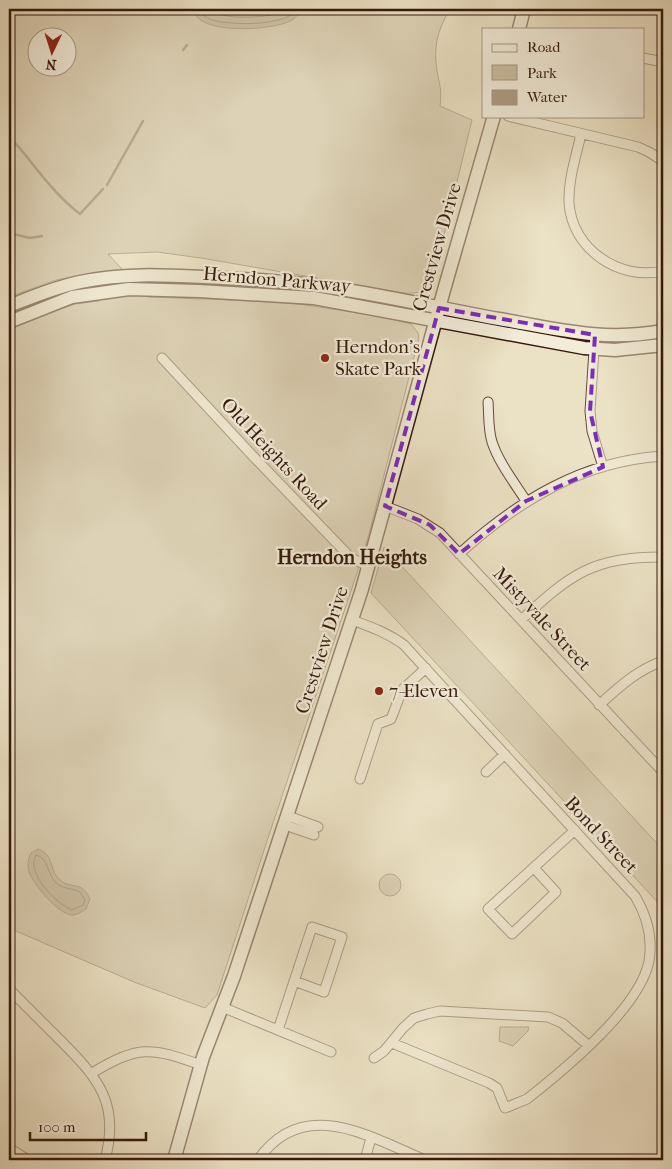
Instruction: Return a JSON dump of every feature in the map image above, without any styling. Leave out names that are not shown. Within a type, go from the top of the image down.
[{"type":"main road","points":[[522,28],[524,9]]},
{"type":"main road","name":"Crestview Drive","points":[[174,1160],[201,1065],[286,821],[352,620],[493,118]]},
{"type":"main road","name":"Herndon Parkway","points":[[9,306],[47,291],[79,282],[117,276],[156,275],[306,284],[360,292],[566,332],[595,335],[632,335],[663,331]]},
{"type":"main road","name":"Herndon Parkway","points":[[9,322],[72,297],[101,292],[143,289],[314,298],[561,345],[594,349],[624,349],[663,345]]},
{"type":"street","points":[[644,58],[663,62]]},
{"type":"street","points":[[516,118],[638,147],[663,161]]},
{"type":"street","points":[[581,134],[569,192],[572,216],[578,233],[592,252],[612,265],[634,272],[663,271]]},
{"type":"street","points":[[595,335],[590,411],[592,431],[602,467]]},
{"type":"street","name":"Old Heights Road","points":[[162,358],[305,512],[351,558],[368,566]]},
{"type":"street","points":[[488,402],[489,429],[492,441],[497,453],[526,501]]},
{"type":"street","points":[[459,554],[487,528],[526,501],[558,484],[602,467],[637,459],[663,456]]},
{"type":"street","name":"Mistyvale Street","points":[[385,506],[408,514],[430,525],[440,534],[663,772]]},
{"type":"street","points":[[521,620],[562,584],[590,568],[620,559],[663,557]]},
{"type":"street","name":"Bond Street","points":[[352,620],[392,636],[404,645],[426,668],[635,896],[648,922],[650,936],[649,963],[639,988],[617,1016],[579,1057],[527,1099],[505,1108],[497,1088],[392,1043]]},
{"type":"street","points":[[600,705],[629,678],[641,670],[663,661]]},
{"type":"street","points":[[360,779],[378,724],[390,719],[402,690],[426,668]]},
{"type":"street","points":[[486,772],[504,754]]},
{"type":"street","points":[[286,821],[316,831]]},
{"type":"street","points":[[534,868],[556,892],[512,934],[488,909],[575,830]]},
{"type":"street","points":[[278,1030],[294,981],[312,927],[342,938],[324,992],[294,981]]},
{"type":"street","points":[[12,992],[92,1073],[103,1092],[110,1118],[109,1140],[105,1160]]},
{"type":"street","points":[[374,1058],[392,1043],[403,1028],[414,1018],[440,1011],[548,1017],[562,1023],[589,1046]]},
{"type":"street","points":[[219,1012],[278,1030],[330,1052]]},
{"type":"street","points":[[92,1073],[120,1057],[145,1051],[169,1054],[201,1065]]},
{"type":"street","points":[[258,1160],[271,1144],[280,1137],[297,1129],[321,1124],[336,1126],[371,1138],[425,1160]]},
{"type":"street","points":[[365,1160],[371,1138]]},
{"type":"street","points":[[9,1148],[28,1160]]},
{"type":"highlighted area","points":[[439,308],[595,335],[590,411],[603,467],[526,501],[459,554],[430,525],[385,506]]},
{"type":"green space","points":[[9,9],[450,9],[443,22],[436,48],[441,93],[440,106],[472,120],[434,276],[426,289],[414,293],[403,293],[157,252],[108,254],[148,297],[286,302],[378,316],[411,324],[418,333],[419,338],[369,534],[356,576],[217,995],[205,1008],[134,982],[9,928],[9,329],[75,304],[99,301],[77,276],[56,280],[9,297],[9,211],[14,208],[9,203]]},
{"type":"green space","points":[[384,547],[663,850],[663,908],[371,593]]},
{"type":"green space","points":[[390,874],[400,881],[401,885],[394,895],[390,896],[380,889],[379,885],[386,875]]},
{"type":"green space","points":[[500,1027],[529,1027],[528,1031],[513,1046],[499,1041]]},
{"type":"water","points":[[190,9],[306,10],[303,14],[299,13],[291,20],[282,24],[247,29],[212,25],[204,22]]},
{"type":"water","points":[[38,849],[47,855],[55,874],[62,882],[79,887],[87,893],[90,899],[86,909],[74,915],[67,914],[54,905],[41,891],[31,877],[28,867],[31,853]]},
{"type":"waterway","points":[[183,50],[187,45]]},
{"type":"waterway","points":[[107,185],[143,121]]},
{"type":"waterway","points":[[9,137],[45,180],[80,214],[103,189]]},
{"type":"waterway","points":[[9,233],[30,238],[42,236]]},
{"type":"place","name":"Herndon's Skate Park","points":[[325,358]]},
{"type":"place","name":"7-Eleven","points":[[379,691]]},
{"type":"district","name":"Herndon Heights","points":[[352,557]]}]
